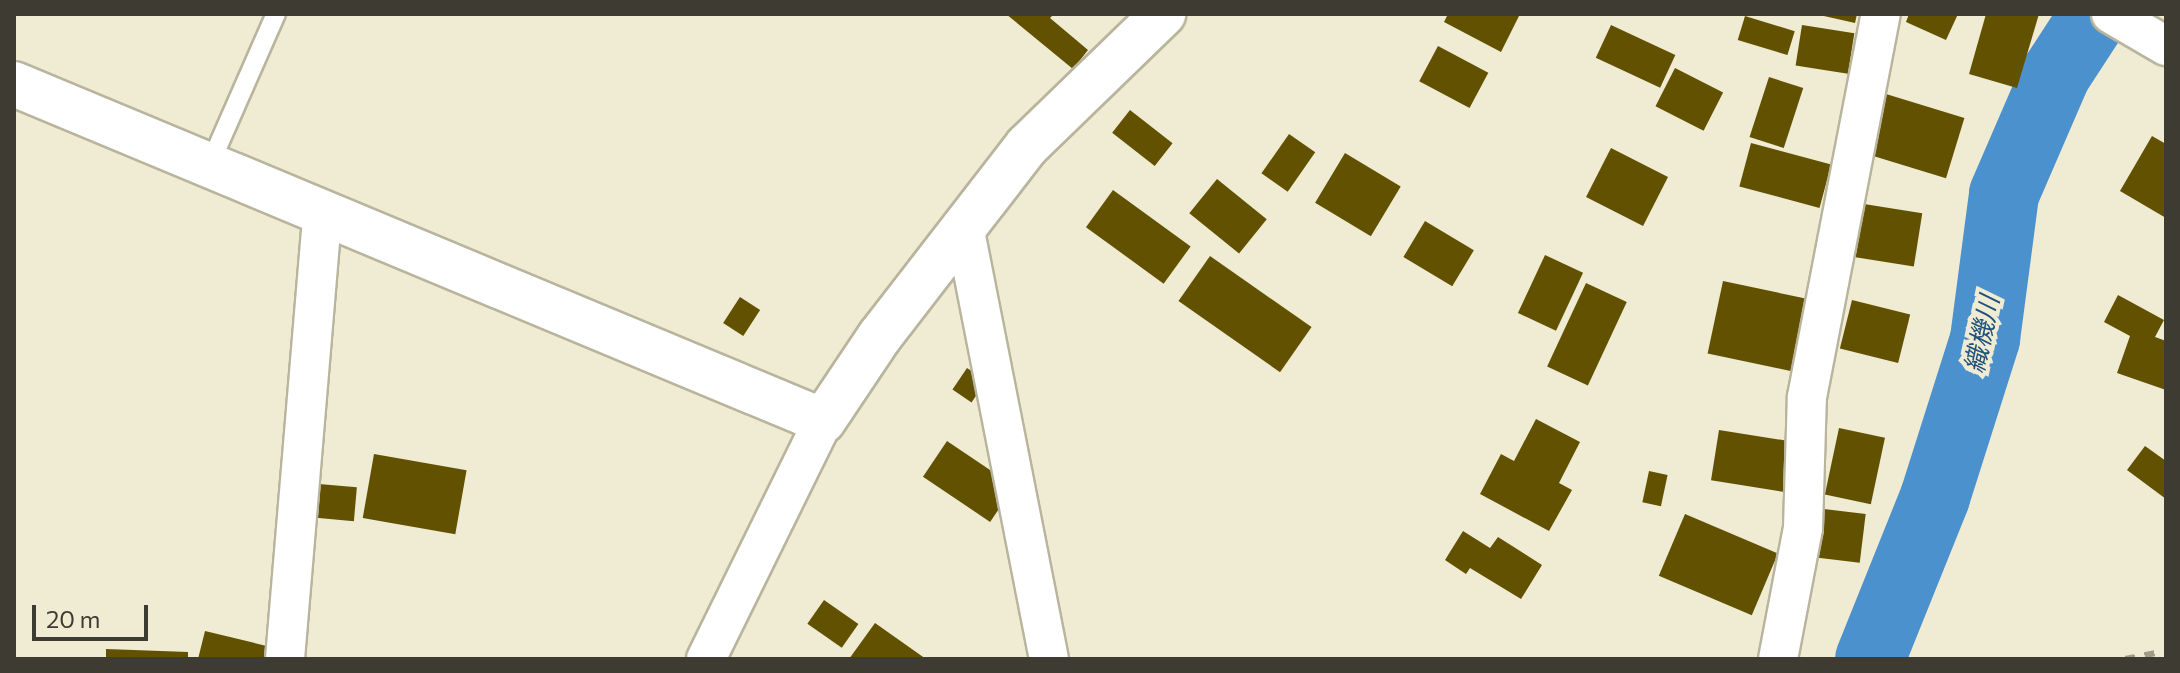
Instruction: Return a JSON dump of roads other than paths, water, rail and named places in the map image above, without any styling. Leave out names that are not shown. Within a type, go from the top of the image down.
[{"type":"street","points":[[706,659],[823,421],[964,226],[1027,146],[1163,14]]},
{"type":"street","points":[[1778,659],[1803,528],[1807,397],[1881,14]]},
{"type":"street","points":[[2111,14],[2157,40]]},
{"type":"street","points":[[14,84],[210,164],[322,216],[823,421]]},
{"type":"street","points":[[285,659],[322,216]]},
{"type":"street","points":[[964,226],[1049,659]]},
{"type":"lane","points":[[210,164],[276,14]]},
{"type":"waterway","name":"織機川","points":[[1870,659],[1935,497],[1985,339],[2004,194],[2056,74],[2095,14]]},
{"type":"railway","points":[[2125,659],[2166,651]]}]
